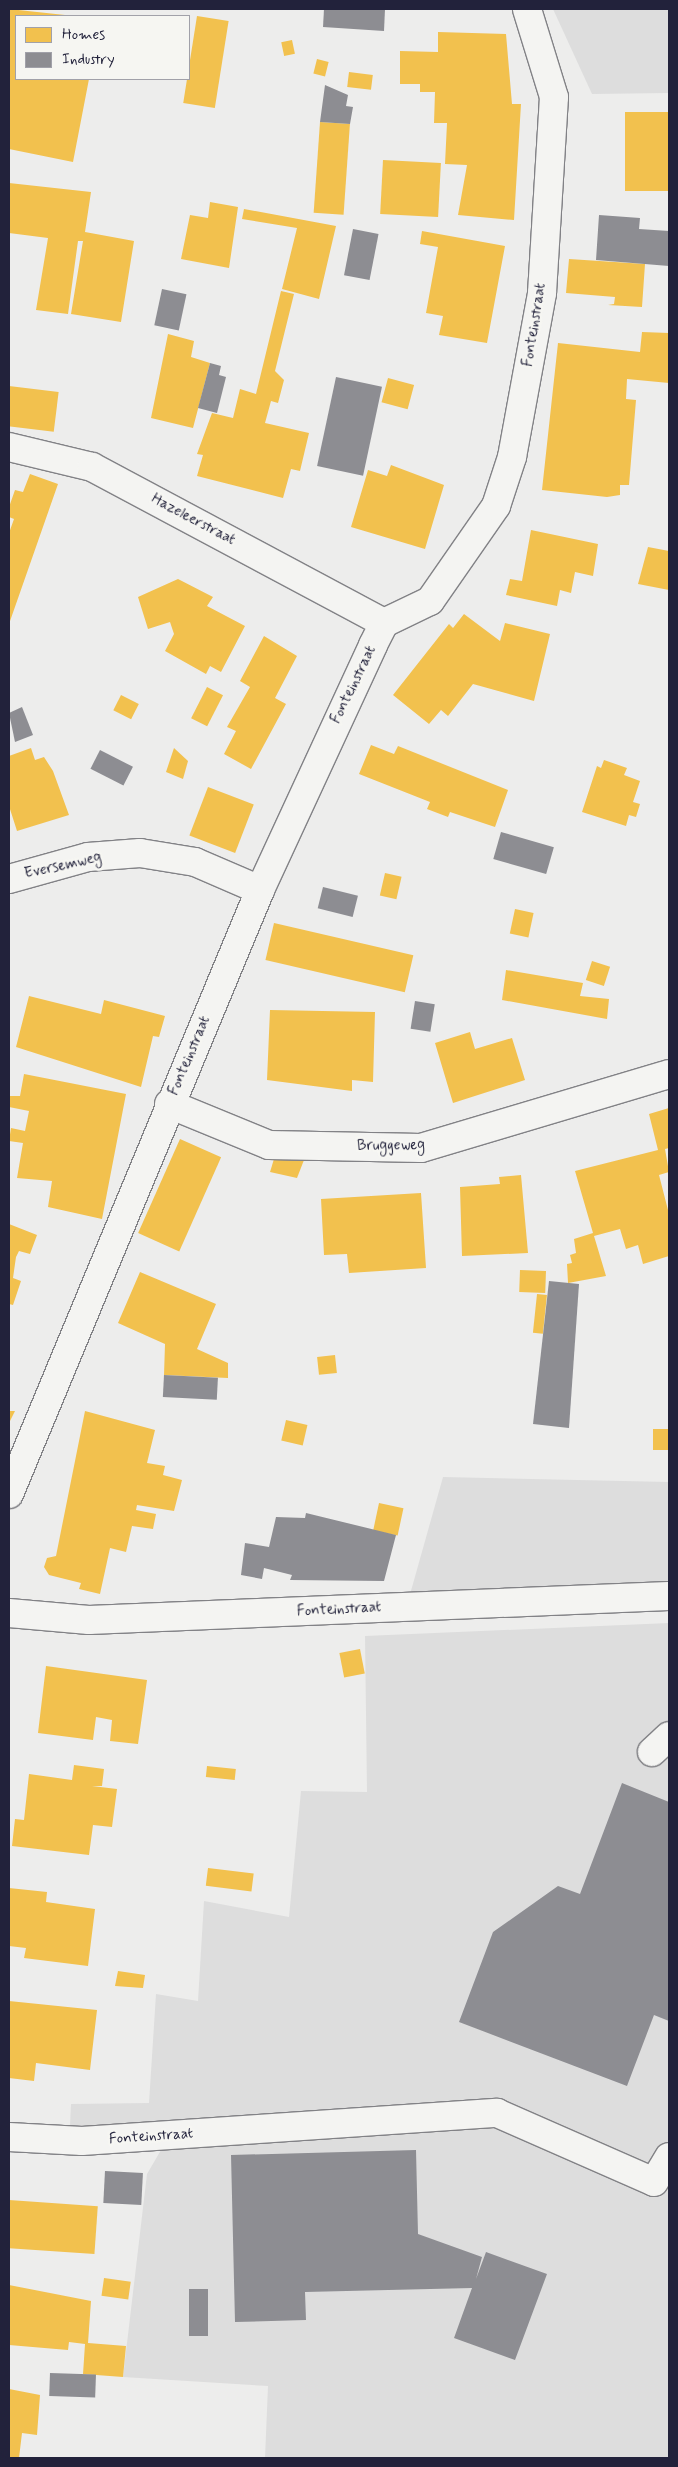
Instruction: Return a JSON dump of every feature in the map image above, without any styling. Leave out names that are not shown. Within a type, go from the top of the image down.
[{"type":"street","name":"Fonteinstraat","points":[[9,1494],[169,1104],[377,619],[430,601],[496,506],[512,458],[542,293],[554,97],[527,9]]},
{"type":"street","name":"Hazeleerstraat","points":[[9,447],[92,467],[377,619]]},
{"type":"street","name":"Eversemweg","points":[[9,879],[88,857],[140,852],[195,862],[260,890]]},
{"type":"street","name":"Bruggeweg","points":[[169,1104],[269,1145],[422,1148],[669,1074]]},
{"type":"street","name":"Fonteinstraat","points":[[9,1613],[89,1620],[669,1596]]},
{"type":"street","name":"Fonteinstraat","points":[[9,2138],[82,2141],[497,2112],[654,2182],[669,2157]]},
{"type":"shaded area","points":[[553,9],[669,9],[669,93],[592,94]]},
{"type":"shaded area","points":[[443,1477],[669,1482],[669,1584],[409,1598]]},
{"type":"shaded area","points":[[669,1623],[669,2458],[265,2458],[268,2386],[123,2377],[147,2174],[175,2126],[70,2126],[71,2104],[149,2103],[156,1994],[198,2001],[204,1901],[289,1917],[301,1791],[367,1792],[365,1636]]},
{"type":"building: Homes","points":[[9,9],[65,15],[15,15],[15,80],[89,80],[73,162],[9,149]]},
{"type":"building: Homes","points":[[197,16],[229,21],[215,108],[183,103],[187,80],[190,80],[190,60]]},
{"type":"building: Homes","points":[[438,32],[506,34],[512,104],[521,104],[514,220],[458,215],[467,165],[445,164],[447,123],[434,123],[435,92],[420,92],[420,84],[400,84],[400,51],[438,52]]},
{"type":"building: Homes","points":[[292,40],[295,54],[284,56],[281,42]]},
{"type":"building: Homes","points":[[317,59],[329,62],[325,76],[313,74]]},
{"type":"building: Homes","points":[[349,72],[373,75],[371,90],[347,87]]},
{"type":"building: Homes","points":[[625,112],[669,112],[669,191],[625,191]]},
{"type":"building: Homes","points":[[320,122],[350,124],[344,215],[314,213]]},
{"type":"building: Homes","points":[[383,160],[441,163],[438,217],[380,214]]},
{"type":"building: Homes","points":[[9,183],[91,192],[85,232],[134,241],[121,322],[71,314],[83,241],[78,241],[68,314],[36,310],[48,238],[9,233]]},
{"type":"building: Homes","points":[[210,202],[238,207],[229,268],[181,259],[190,215],[208,218]]},
{"type":"building: Homes","points":[[244,209],[336,226],[319,299],[282,289],[297,228],[242,219]]},
{"type":"building: Homes","points":[[422,231],[505,246],[487,343],[439,335],[443,316],[426,313],[438,247],[420,244]]},
{"type":"building: Homes","points":[[569,259],[645,264],[642,307],[608,305],[614,304],[615,297],[566,293]]},
{"type":"building: Homes","points":[[281,291],[294,294],[275,371],[284,380],[278,403],[271,401],[265,423],[309,433],[300,471],[291,469],[283,498],[197,476],[203,455],[197,454],[212,413],[233,418],[240,389],[256,394]]},
{"type":"building: Homes","points":[[642,332],[669,333],[669,383],[627,379],[626,399],[636,400],[629,485],[620,485],[620,495],[607,497],[542,490],[558,343],[640,352]]},
{"type":"building: Homes","points":[[168,334],[194,341],[191,357],[210,363],[193,428],[151,418]]},
{"type":"building: Homes","points":[[388,378],[414,385],[408,409],[382,402]]},
{"type":"building: Homes","points":[[9,386],[59,392],[54,432],[9,426]]},
{"type":"building: Homes","points":[[391,465],[444,485],[425,549],[351,527],[368,470],[387,476]]},
{"type":"building: Homes","points":[[30,474],[58,484],[9,624],[9,533],[14,519],[9,517],[9,507],[15,490],[23,492]]},
{"type":"building: Homes","points":[[531,530],[598,544],[593,576],[575,572],[571,593],[560,590],[557,606],[506,595],[510,579],[522,581]]},
{"type":"building: Homes","points":[[648,547],[669,551],[669,590],[638,584]]},
{"type":"building: Homes","points":[[178,579],[213,597],[207,606],[245,626],[221,672],[210,666],[206,674],[165,651],[174,634],[170,622],[148,629],[138,597]]},
{"type":"building: Homes","points":[[464,614],[500,641],[505,623],[550,634],[534,701],[473,684],[448,716],[441,710],[429,724],[393,695],[449,624],[453,628]]},
{"type":"building: Homes","points":[[264,636],[297,656],[275,698],[286,704],[251,769],[224,754],[236,731],[227,727],[250,687],[240,681]]},
{"type":"building: Homes","points":[[207,687],[223,695],[207,726],[191,718]]},
{"type":"building: Homes","points":[[121,695],[139,704],[131,719],[113,710]]},
{"type":"building: Homes","points":[[371,745],[394,754],[398,746],[508,790],[495,827],[450,812],[448,817],[427,809],[430,802],[359,774]]},
{"type":"building: Homes","points":[[31,748],[35,760],[44,757],[53,771],[69,815],[17,831],[9,806],[9,756]]},
{"type":"building: Homes","points":[[174,748],[188,761],[183,779],[166,772]]},
{"type":"building: Homes","points":[[604,760],[627,768],[624,775],[640,781],[633,802],[640,804],[636,817],[629,815],[626,826],[582,812],[597,766],[601,768]]},
{"type":"building: Homes","points":[[208,787],[254,805],[235,853],[189,836]]},
{"type":"building: Homes","points":[[385,873],[402,877],[396,899],[380,895]]},
{"type":"building: Homes","points":[[515,909],[534,913],[528,937],[510,933]]},
{"type":"building: Homes","points":[[274,923],[413,955],[405,992],[265,960]]},
{"type":"building: Homes","points":[[592,961],[610,967],[604,986],[586,980]]},
{"type":"building: Homes","points":[[506,970],[583,983],[580,996],[609,999],[607,1019],[502,1000]]},
{"type":"building: Homes","points":[[29,996],[101,1014],[104,1000],[165,1016],[159,1037],[153,1036],[141,1087],[16,1047]]},
{"type":"building: Homes","points":[[270,1010],[375,1012],[373,1082],[352,1080],[352,1091],[267,1080]]},
{"type":"building: Homes","points":[[470,1032],[475,1049],[512,1038],[525,1080],[453,1103],[435,1043]]},
{"type":"building: Homes","points":[[24,1074],[126,1094],[102,1219],[48,1207],[52,1181],[17,1178],[23,1143],[9,1141],[11,1128],[25,1131],[29,1111],[9,1107],[9,1096],[20,1096]]},
{"type":"building: Homes","points":[[669,1108],[669,1148],[665,1149],[669,1172],[659,1175],[669,1214],[669,1256],[643,1264],[638,1245],[626,1249],[620,1229],[594,1236],[606,1276],[568,1283],[567,1264],[572,1263],[570,1255],[576,1253],[574,1239],[593,1233],[575,1171],[658,1150],[649,1114]]},
{"type":"building: Homes","points":[[180,1139],[221,1157],[179,1251],[138,1233]]},
{"type":"building: Homes","points":[[274,1159],[304,1160],[297,1178],[270,1172]]},
{"type":"building: Homes","points":[[521,1175],[528,1253],[462,1256],[460,1187],[500,1184],[499,1177]]},
{"type":"building: Homes","points":[[421,1193],[426,1268],[349,1273],[347,1254],[324,1255],[321,1199]]},
{"type":"building: Homes","points":[[9,1224],[37,1235],[30,1254],[19,1251],[16,1257],[13,1278],[21,1281],[13,1305],[9,1304]]},
{"type":"building: Homes","points":[[520,1270],[546,1271],[545,1293],[519,1292]]},
{"type":"building: Homes","points":[[140,1272],[216,1304],[197,1349],[228,1363],[228,1378],[164,1375],[165,1344],[118,1323]]},
{"type":"building: Homes","points":[[537,1294],[547,1295],[543,1334],[533,1333]]},
{"type":"building: Homes","points":[[335,1355],[337,1373],[319,1375],[317,1357]]},
{"type":"building: Homes","points":[[9,1411],[15,1411],[9,1423]]},
{"type":"building: Homes","points":[[85,1411],[155,1430],[147,1463],[165,1466],[163,1475],[182,1480],[174,1511],[137,1505],[136,1510],[156,1514],[153,1529],[132,1526],[126,1552],[110,1548],[100,1594],[79,1589],[81,1583],[49,1575],[44,1567],[47,1558],[56,1556]]},
{"type":"building: Homes","points":[[286,1420],[307,1425],[303,1445],[281,1440]]},
{"type":"building: Homes","points":[[653,1429],[669,1429],[669,1450],[653,1450]]},
{"type":"building: Homes","points":[[379,1503],[403,1508],[398,1536],[373,1530]]},
{"type":"building: Homes","points":[[360,1649],[365,1674],[344,1678],[339,1653]]},
{"type":"building: Homes","points":[[46,1666],[147,1680],[138,1744],[110,1741],[112,1720],[96,1717],[93,1740],[38,1733]]},
{"type":"building: Homes","points":[[74,1765],[104,1769],[102,1786],[92,1786],[117,1789],[112,1827],[93,1825],[89,1855],[12,1846],[15,1819],[24,1820],[29,1774],[72,1780]]},
{"type":"building: Homes","points":[[207,1766],[236,1769],[235,1780],[206,1777]]},
{"type":"building: Homes","points":[[208,1868],[254,1874],[251,1891],[206,1886]]},
{"type":"building: Homes","points":[[9,1888],[47,1892],[46,1902],[95,1909],[88,1966],[24,1958],[26,1948],[9,1946]]},
{"type":"building: Homes","points":[[118,1971],[145,1975],[143,1988],[115,1986]]},
{"type":"building: Homes","points":[[9,2001],[97,2010],[90,2070],[36,2063],[34,2081],[9,2078]]},
{"type":"building: Homes","points":[[9,2200],[98,2206],[94,2254],[9,2248]]},
{"type":"building: Homes","points":[[104,2278],[131,2282],[128,2300],[101,2296]]},
{"type":"building: Homes","points":[[9,2285],[91,2301],[88,2343],[126,2346],[123,2377],[83,2374],[85,2344],[69,2342],[68,2350],[9,2345]]},
{"type":"building: Homes","points":[[9,2389],[40,2395],[37,2435],[22,2433],[19,2458],[9,2458]]},
{"type":"building: Industry","points":[[324,9],[385,9],[384,31],[323,27]]},
{"type":"building: Industry","points":[[325,85],[348,95],[346,106],[353,107],[350,124],[320,122]]},
{"type":"building: Industry","points":[[599,215],[640,218],[639,229],[669,231],[669,266],[596,260]]},
{"type":"building: Industry","points":[[353,229],[379,234],[370,280],[344,275]]},
{"type":"building: Industry","points":[[162,289],[186,294],[179,330],[154,325]]},
{"type":"building: Industry","points":[[210,363],[221,366],[219,375],[226,377],[217,413],[198,408]]},
{"type":"building: Industry","points":[[336,377],[382,387],[363,476],[317,466]]},
{"type":"building: Industry","points":[[22,707],[33,735],[15,742],[9,713]]},
{"type":"building: Industry","points":[[100,750],[133,767],[123,786],[90,769]]},
{"type":"building: Industry","points":[[501,832],[554,847],[546,874],[493,859]]},
{"type":"building: Industry","points":[[323,887],[358,896],[353,917],[318,908]]},
{"type":"building: Industry","points":[[415,1001],[435,1004],[430,1032],[411,1029]]},
{"type":"building: Industry","points":[[549,1281],[579,1284],[569,1428],[533,1424]]},
{"type":"building: Industry","points":[[164,1375],[218,1378],[217,1400],[163,1397]]},
{"type":"building: Industry","points":[[306,1513],[396,1535],[384,1581],[290,1580],[292,1575],[264,1568],[262,1579],[241,1575],[245,1543],[269,1547],[276,1517],[305,1518]]},
{"type":"building: Industry","points":[[622,1783],[669,1802],[669,2021],[654,2015],[627,2086],[459,2022],[493,1932],[558,1886],[580,1894]]},
{"type":"building: Industry","points":[[416,2150],[418,2234],[482,2257],[476,2279],[486,2252],[547,2274],[515,2360],[454,2338],[472,2288],[305,2292],[306,2320],[235,2322],[231,2155]]},
{"type":"building: Industry","points":[[105,2171],[143,2173],[141,2205],[103,2203]]},
{"type":"building: Industry","points":[[189,2289],[208,2289],[208,2336],[189,2336]]},
{"type":"building: Industry","points":[[50,2373],[96,2375],[95,2398],[49,2396]]}]
